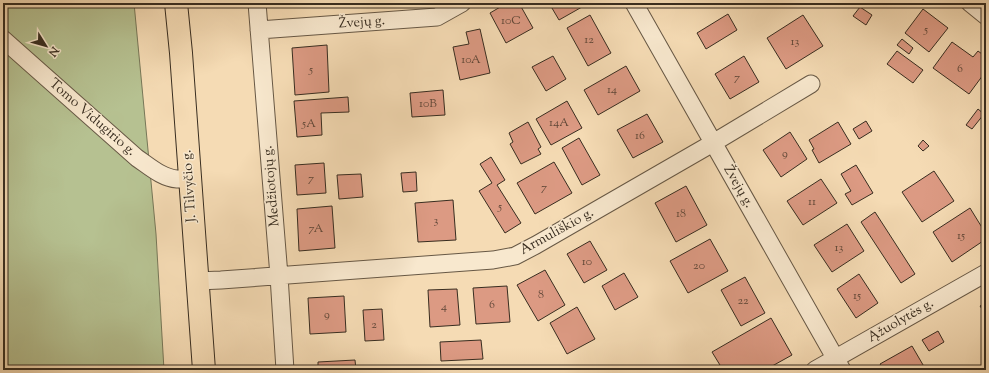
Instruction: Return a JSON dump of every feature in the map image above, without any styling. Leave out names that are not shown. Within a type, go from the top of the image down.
[{"type":"main road","name":"J. Tilvyčio g.","points":[[176,3],[182,61],[204,370]]},
{"type":"street","name":"Medžiotojų g.","points":[[257,3],[285,370]]},
{"type":"street","name":"Žvejų g.","points":[[259,30],[438,17],[462,3]]},
{"type":"street","name":"Žvejų g.","points":[[634,3],[839,364]]},
{"type":"street","points":[[970,3],[986,16]]},
{"type":"street","name":"Tomo Vidugirio g.","points":[[3,40],[137,158],[166,177],[176,179],[190,178]]},
{"type":"street","name":"Armuliškio g.","points":[[198,281],[493,260],[515,256],[713,144],[811,84]]},
{"type":"street","name":"Ąžuolytės g.","points":[[815,370],[839,364],[986,273]]},
{"type":"green space","points":[[3,3],[134,3],[156,234],[164,370],[3,370]]},
{"type":"building","points":[[287,3],[313,3],[313,4],[287,5]]},
{"type":"building","points":[[507,3],[519,3],[533,28],[506,43],[490,13]]},
{"type":"building","points":[[549,3],[589,3],[559,20]]},
{"type":"building","points":[[860,7],[872,15],[866,25],[853,16]]},
{"type":"building","points":[[923,9],[948,28],[929,52],[905,33]]},
{"type":"building","points":[[728,14],[737,30],[706,49],[697,33]]},
{"type":"building","points":[[590,15],[611,53],[588,66],[567,28]]},
{"type":"building","points":[[803,15],[823,46],[786,69],[767,38]]},
{"type":"building","points":[[480,29],[490,73],[460,80],[453,47],[469,44],[466,32]]},
{"type":"building","points":[[902,39],[913,48],[909,54],[897,45]]},
{"type":"building","points":[[952,42],[973,57],[978,51],[986,57],[986,71],[969,94],[933,68]]},
{"type":"building","points":[[327,45],[329,92],[295,95],[292,48]]},
{"type":"building","points":[[897,51],[923,70],[913,83],[887,64]]},
{"type":"building","points":[[553,56],[566,79],[546,91],[532,67]]},
{"type":"building","points":[[744,56],[759,82],[730,99],[715,74]]},
{"type":"building","points":[[626,66],[640,91],[598,115],[584,90]]},
{"type":"building","points":[[443,90],[445,115],[412,117],[410,93]]},
{"type":"building","points":[[348,97],[349,112],[321,113],[322,135],[297,137],[294,101]]},
{"type":"building","points":[[567,101],[582,128],[551,145],[536,119]]},
{"type":"building","points":[[978,109],[984,114],[972,129],[966,125]]},
{"type":"building","points":[[647,114],[663,142],[633,158],[617,130]]},
{"type":"building","points":[[866,121],[872,131],[859,139],[853,129]]},
{"type":"building","points":[[528,122],[541,147],[538,149],[541,154],[521,164],[510,144],[513,142],[509,133]]},
{"type":"building","points":[[838,122],[851,144],[819,163],[812,150],[814,149],[809,140]]},
{"type":"building","points":[[790,132],[807,159],[781,177],[763,150]]},
{"type":"building","points":[[579,138],[600,175],[582,185],[562,148]]},
{"type":"building","points":[[923,140],[929,146],[923,151],[918,146]]},
{"type":"building","points":[[491,157],[505,180],[497,185],[521,223],[505,233],[479,191],[492,183],[480,164]]},
{"type":"building","points":[[554,162],[572,193],[535,214],[517,183]]},
{"type":"building","points":[[324,163],[326,193],[297,195],[295,165]]},
{"type":"building","points":[[856,165],[873,193],[852,205],[845,194],[851,191],[841,174]]},
{"type":"building","points":[[934,171],[954,201],[922,222],[902,192]]},
{"type":"building","points":[[416,172],[417,191],[403,192],[401,173]]},
{"type":"building","points":[[361,174],[363,197],[339,199],[337,175]]},
{"type":"building","points":[[821,179],[837,203],[803,225],[787,201]]},
{"type":"building","points":[[686,186],[707,225],[676,242],[655,203]]},
{"type":"building","points":[[453,200],[456,240],[418,242],[415,203]]},
{"type":"building","points":[[332,206],[335,248],[299,251],[297,209]]},
{"type":"building","points":[[970,208],[986,234],[986,239],[952,262],[933,232]]},
{"type":"building","points":[[875,212],[915,274],[901,283],[861,222]]},
{"type":"building","points":[[847,224],[864,251],[832,272],[814,245]]},
{"type":"building","points":[[710,239],[728,271],[688,293],[670,261]]},
{"type":"building","points":[[590,241],[607,270],[584,283],[567,254]]},
{"type":"building","points":[[545,270],[565,305],[538,321],[517,285]]},
{"type":"building","points":[[624,273],[638,297],[615,310],[602,286]]},
{"type":"building","points":[[859,274],[878,303],[856,318],[837,289]]},
{"type":"building","points":[[745,277],[765,313],[741,326],[721,290]]},
{"type":"building","points":[[507,286],[510,322],[476,324],[473,288]]},
{"type":"building","points":[[457,289],[460,325],[430,327],[428,290]]},
{"type":"building","points":[[344,296],[346,332],[310,334],[308,298]]},
{"type":"building","points":[[986,302],[986,315],[980,306]]},
{"type":"building","points":[[577,307],[595,339],[567,354],[550,323]]},
{"type":"building","points":[[382,309],[384,340],[365,341],[363,310]]},
{"type":"building","points":[[771,318],[792,355],[765,370],[723,370],[712,352]]},
{"type":"building","points":[[938,331],[944,342],[929,351],[922,340]]},
{"type":"building","points":[[481,340],[483,359],[441,361],[440,342]]},
{"type":"building","points":[[912,346],[926,370],[884,370],[880,364]]},
{"type":"building","points":[[355,360],[356,370],[318,370],[318,362]]},
{"type":"building","points":[[400,367],[400,370],[372,370],[372,369]]}]
